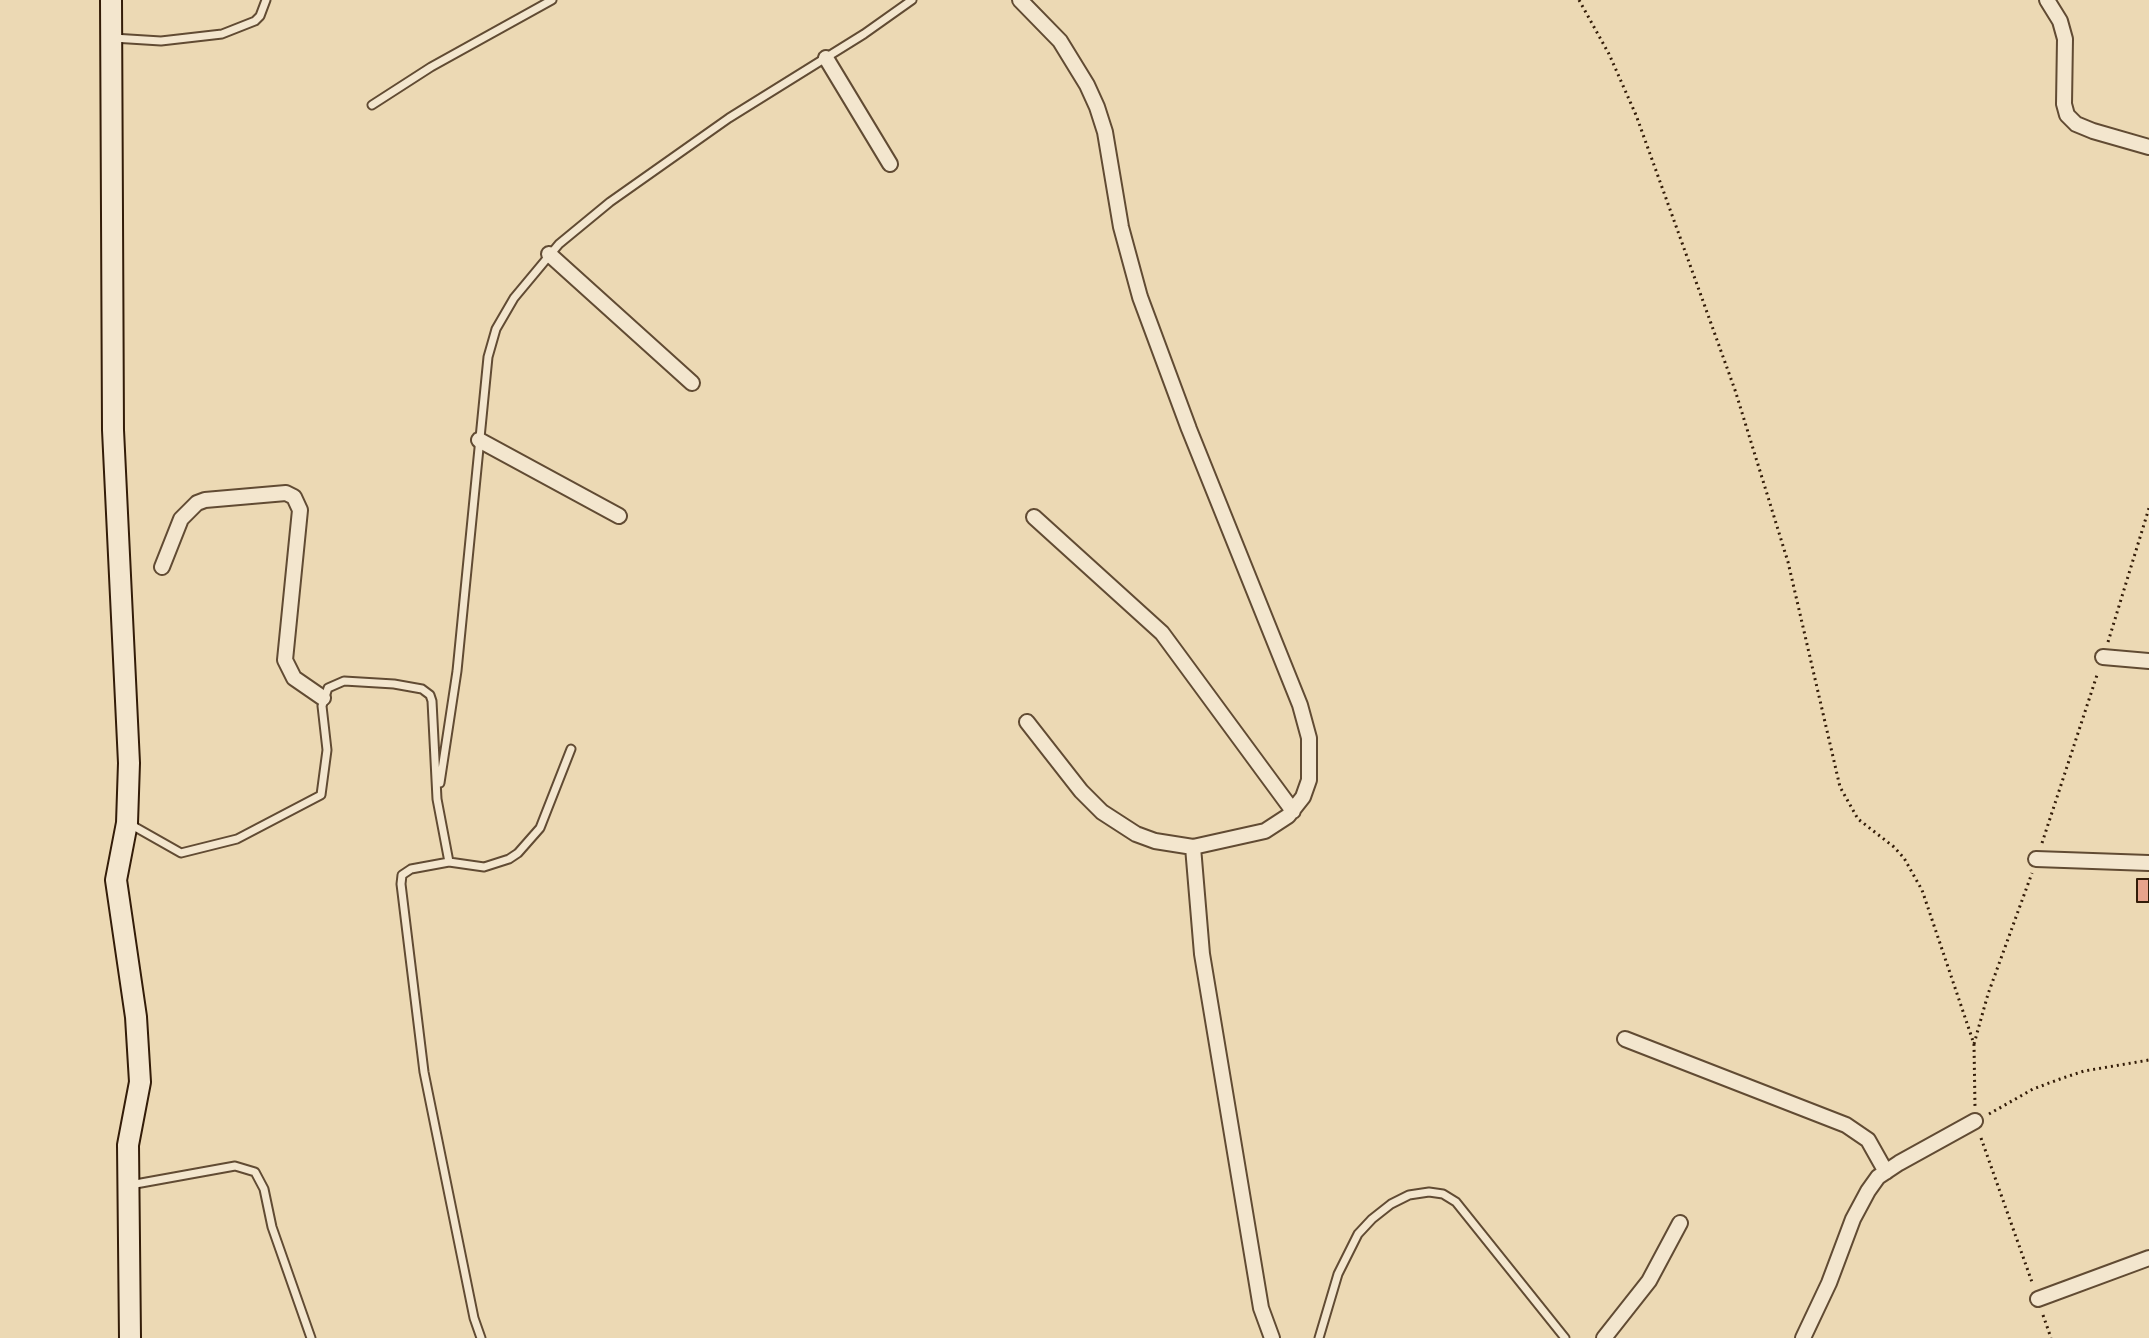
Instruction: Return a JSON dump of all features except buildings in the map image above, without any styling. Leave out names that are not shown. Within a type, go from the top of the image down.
[{"type":"street","points":[[111,0],[113,430],[129,763],[127,823],[116,880],[136,1017],[140,1082],[128,1145],[130,1338]]},
{"type":"street","points":[[1020,0],[1060,41],[1097,107],[1105,132],[1121,227],[1137,285],[1189,429],[1300,705],[1309,738],[1311,771],[1307,789],[1293,811],[1265,831],[1193,847],[1155,841],[1136,834],[1102,812],[1081,791],[1027,722]]},
{"type":"street","points":[[2047,0],[2060,21],[2065,39],[2064,104],[2067,115],[2076,124],[2093,131],[2149,147]]},
{"type":"street","points":[[826,58],[890,164]]},
{"type":"street","points":[[549,254],[692,383]]},
{"type":"street","points":[[479,440],[619,516]]},
{"type":"street","points":[[162,567],[181,519],[197,503],[286,493],[294,497],[300,510],[285,660],[294,678],[323,698]]},
{"type":"street","points":[[1034,517],[1162,633],[1293,811]]},
{"type":"street","points":[[2103,657],[2149,661]]},
{"type":"street","points":[[1193,847],[1196,905],[1210,1000],[1261,1308],[1272,1338]]},
{"type":"street","points":[[2036,859],[2149,863]]},
{"type":"street","points":[[1625,1039],[1846,1125],[1868,1140],[1886,1172]]},
{"type":"street","points":[[1803,1338],[1829,1283],[1861,1201],[1878,1177],[1975,1121]]},
{"type":"street","points":[[1604,1338],[1649,1281],[1680,1223]]},
{"type":"street","points":[[2038,1299],[2149,1258]]},
{"type":"lane","points":[[111,38],[161,41],[222,34],[255,21],[266,0]]},
{"type":"lane","points":[[372,105],[431,67],[552,0]]},
{"type":"lane","points":[[437,799],[457,671],[488,357],[496,329],[514,298],[549,254],[610,202],[729,118],[912,0]]},
{"type":"lane","points":[[127,823],[181,853],[237,839],[321,795],[327,750],[323,698],[328,688],[344,681],[394,684],[426,692],[432,701],[437,799],[449,862]]},
{"type":"lane","points":[[481,1338],[474,1318],[424,1072],[402,875],[411,869],[449,862],[484,867],[518,853],[540,828],[571,749]]},
{"type":"lane","points":[[128,1185],[235,1166],[255,1172],[264,1189],[272,1227],[311,1338]]},
{"type":"lane","points":[[1319,1338],[1338,1274],[1358,1234],[1391,1204],[1409,1195],[1429,1192],[1443,1194],[1456,1202],[1565,1338]]},
{"type":"path","points":[[1579,0],[1609,54],[1636,115],[1735,390],[1788,562],[1840,787],[1858,819],[1894,847],[1916,878],[1974,1044]]},
{"type":"path","points":[[2051,1338],[1975,1121],[1974,1044],[1988,994],[2103,657],[2149,508]]},
{"type":"path","points":[[1975,1121],[2033,1089],[2060,1079],[2084,1071],[2149,1060]]}]
